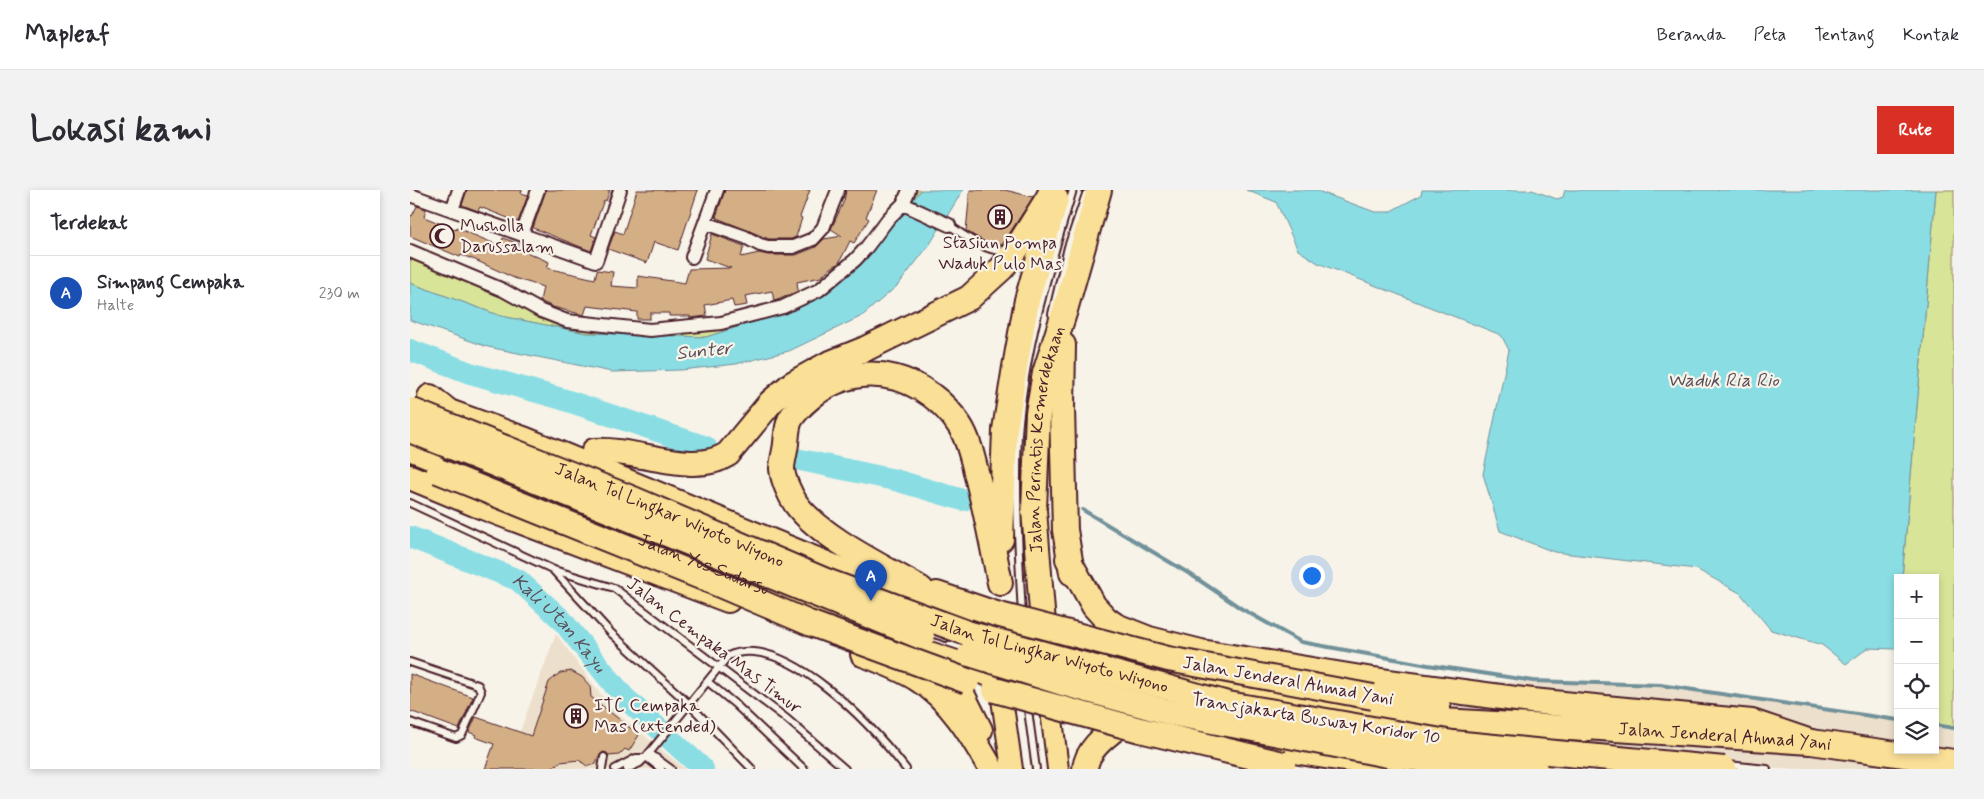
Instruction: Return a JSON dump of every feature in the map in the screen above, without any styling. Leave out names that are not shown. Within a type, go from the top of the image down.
[{"type":"highway","points":[[604,457],[611,450],[691,464],[706,464],[720,460],[728,454],[777,395],[806,375],[969,298],[1002,268],[1016,250],[1052,190]]},
{"type":"highway","name":"Jalan Perintis Kemerdekaan","points":[[1025,660],[1015,501],[1005,430],[1027,300],[1058,190]]},
{"type":"highway","name":"Jalan Perintis Kemerdekaan","points":[[1015,501],[1038,413],[1057,317],[1099,190]]},
{"type":"highway","points":[[1057,317],[1061,362],[1065,530],[1068,559],[1080,605],[1092,626],[1106,642],[1138,670]]},
{"type":"highway","points":[[1025,660],[1000,583],[1015,501],[973,458],[961,428],[934,396],[918,386],[889,376],[866,375],[843,380],[825,387],[799,407],[790,422],[782,469],[789,492],[797,505],[840,542],[920,589],[1025,660],[1131,716],[1189,731],[1346,760],[1436,769]]},
{"type":"highway","points":[[417,397],[457,399],[604,457],[920,589]]},
{"type":"highway","points":[[417,397],[528,447],[965,621],[1025,660],[1148,732],[1309,769]]},
{"type":"highway","name":"Jalan Tol Lingkar Wiyoto Wiyono","points":[[410,410],[633,499],[826,581],[967,633],[1219,702],[1453,743],[1724,769]]},
{"type":"highway","name":"Jalan Tol Lingkar Wiyoto Wiyono","points":[[410,430],[922,637],[1066,684],[1171,713],[1398,757],[1539,766]]},
{"type":"highway","points":[[510,486],[523,476],[528,468],[528,447]]},
{"type":"highway","name":"Jalan Yos Sudarso","points":[[410,448],[510,486],[923,652],[1025,660]]},
{"type":"highway","name":"Jalan Yos Sudarso","points":[[410,459],[706,579],[809,623],[931,669],[1025,660]]},
{"type":"highway","points":[[410,477],[475,504],[729,600],[915,677],[930,688],[958,717],[993,769]]},
{"type":"highway","points":[[1068,559],[1094,606],[1106,619],[1116,626],[1149,639],[1201,652],[1374,680],[1532,701],[1752,722],[1811,742]]},
{"type":"highway","points":[[923,652],[962,694],[977,722],[993,769]]},
{"type":"highway","name":"Jalan Jenderal Ahmad Yani","points":[[1025,660],[1168,659],[1373,697],[1585,729]]},
{"type":"highway","name":"Jalan Jenderal Ahmad Yani","points":[[1025,660],[1138,670],[1370,717],[1811,742],[1954,762]]},
{"type":"highway","points":[[1084,769],[1091,750],[1131,716]]},
{"type":"highway","points":[[1189,731],[1197,747],[1201,750],[1261,766]]},
{"type":"highway","points":[[1220,737],[1261,766]]},
{"type":"main road","points":[[1012,769],[1025,660]]},
{"type":"main road","points":[[1025,660],[1058,769]]},
{"type":"street","points":[[452,210],[459,190]]},
{"type":"street","points":[[522,234],[538,190]]},
{"type":"street","points":[[410,194],[596,261],[620,190]]},
{"type":"street","points":[[692,256],[717,190]]},
{"type":"street","points":[[704,223],[744,237],[768,248],[793,247],[813,239],[823,228],[838,190]]},
{"type":"street","points":[[410,252],[503,290],[541,311],[567,321],[650,330],[722,323],[783,307],[819,290],[855,260],[888,219],[905,205],[909,190]]},
{"type":"street","points":[[905,205],[947,224]]},
{"type":"lane","points":[[1015,501],[1018,433],[1025,383],[1046,279],[1072,190]]},
{"type":"lane","points":[[1057,317],[1068,247],[1087,190]]},
{"type":"lane","points":[[947,224],[964,236],[993,251],[1000,252],[1006,250],[1032,223]]},
{"type":"lane","points":[[1015,501],[1025,458]]},
{"type":"lane","name":"Jalan Cempaka Mas Timur","points":[[410,503],[554,570],[614,588],[787,719],[845,769]]},
{"type":"lane","name":"Jalan Cempaka Mas Timur","points":[[554,570],[611,633],[689,704],[752,769]]},
{"type":"lane","points":[[804,581],[923,630],[956,641]]},
{"type":"lane","points":[[1033,615],[1025,660],[1036,769]]},
{"type":"lane","points":[[627,769],[640,763],[648,755],[728,656],[738,652],[750,652],[774,657],[800,669],[824,686],[869,726],[906,769]]},
{"type":"lane","name":"Transjakarta Busway Koridor 10","points":[[1025,660],[1183,714],[1401,752],[1539,766]]},
{"type":"lane","name":"Transjakarta Busway Koridor 10","points":[[1025,660],[1194,701],[1404,740],[1497,750],[1647,758],[1767,769]]},
{"type":"lane","points":[[410,662],[478,685],[481,692],[462,735],[456,738],[410,722]]},
{"type":"lane","points":[[708,682],[736,705],[804,769]]},
{"type":"lane","points":[[648,755],[661,769]]},
{"type":"lane","points":[[614,769],[636,758],[648,755],[671,769]]},
{"type":"lane","points":[[602,769],[604,757]]},
{"type":"shaded area","name":"ITC Cempaka Mas (extended)","points":[[556,634],[611,708],[685,769],[506,769]]},
{"type":"shaded area","points":[[1427,680],[1660,685],[1894,719],[1894,754],[1939,754],[1939,726],[1954,728],[1954,769],[1307,769],[1313,746]]},
{"type":"green space","points":[[909,190],[921,190],[860,264],[817,298],[763,319],[706,337],[586,333],[501,316],[410,283],[410,251],[541,311],[650,330],[783,307],[836,277]]},
{"type":"green space","points":[[1936,190],[1954,190],[1954,728],[1939,726],[1939,574],[1902,574]]},
{"type":"water","name":"Sunter","points":[[921,190],[963,190],[930,244],[898,285],[862,316],[789,351],[736,364],[681,370],[612,372],[488,347],[410,320],[410,283],[501,316],[586,333],[706,337],[763,319],[817,298],[860,264]]},
{"type":"water","name":"Waduk Ria Rio","points":[[1246,190],[1315,190],[1375,212],[1389,212],[1421,195],[1422,190],[1532,190],[1557,199],[1563,197],[1565,190],[1936,190],[1902,574],[1894,574],[1894,649],[1868,648],[1846,664],[1822,645],[1771,630],[1740,593],[1696,569],[1554,552],[1500,531],[1483,474],[1509,350],[1501,335],[1318,263],[1298,250],[1276,202]]},
{"type":"building","points":[[467,190],[522,190],[521,193],[528,195],[518,222],[480,207],[478,211],[462,205]]},
{"type":"building","points":[[546,190],[610,190],[606,201],[604,200],[591,235],[596,237],[591,251],[533,228]]},
{"type":"building","points":[[637,190],[698,190],[678,250],[654,242],[647,263],[608,249],[615,231],[623,234]]},
{"type":"building","points":[[725,190],[810,190],[800,217],[802,218],[796,237],[791,239],[769,239],[717,218]]},
{"type":"building","points":[[846,190],[877,190],[866,217],[869,219],[854,243],[850,241],[839,263],[821,277],[797,282],[798,291],[780,299],[774,301],[772,291],[745,296],[747,305],[734,307],[732,300],[705,305],[707,316],[690,318],[690,316],[669,316],[669,313],[650,313],[650,319],[637,319],[637,312],[587,306],[584,315],[553,307],[540,301],[543,287],[514,278],[473,259],[461,255],[460,257],[410,236],[410,215],[412,216],[417,206],[426,209],[424,217],[456,230],[457,228],[500,246],[503,238],[519,244],[517,248],[549,262],[547,268],[595,279],[597,270],[613,272],[611,286],[638,288],[638,276],[685,283],[689,269],[731,268],[705,259],[712,234],[744,246],[741,257],[759,253],[768,255],[796,255],[816,247],[824,239],[842,236],[831,229],[844,201]]},
{"type":"building","name":"Stasiun Pompa Waduk Pulo Mas","points":[[970,190],[1005,190],[1033,197],[1002,245],[987,243],[966,231]]},
{"type":"building","name":"ITC Cempaka Mas (extended)","points":[[571,671],[582,677],[590,686],[591,697],[639,735],[629,751],[625,749],[619,755],[609,756],[603,752],[598,757],[596,764],[587,766],[579,760],[560,762],[550,769],[485,769],[494,744],[475,737],[476,735],[469,732],[476,717],[531,736],[549,682],[560,673]]},
{"type":"building","points":[[410,674],[473,697],[459,729],[410,711]]},
{"type":"waterway","points":[[410,350],[470,373],[562,399],[706,447]]},
{"type":"waterway","points":[[796,459],[895,480],[963,500]]},
{"type":"waterway","points":[[1083,510],[1193,576],[1242,609],[1301,642],[1428,665],[1533,681],[1660,685],[1894,719]]},
{"type":"waterway","name":"Kali Utan Kayu","points":[[410,537],[518,580],[561,619],[624,697],[703,769]]},
{"type":"waterway","points":[[1939,726],[1954,728]]},
{"type":"place","name":"Stasiun Pompa Waduk Pulo Mas","points":[[1000,217]]},
{"type":"place","name":"Musholla Darussalam","points":[[442,236]]},
{"type":"place","name":"Simpang Cempaka","points":[[871,601]]},
{"type":"place","name":"ITC Cempaka Mas (extended)","points":[[576,716]]}]
